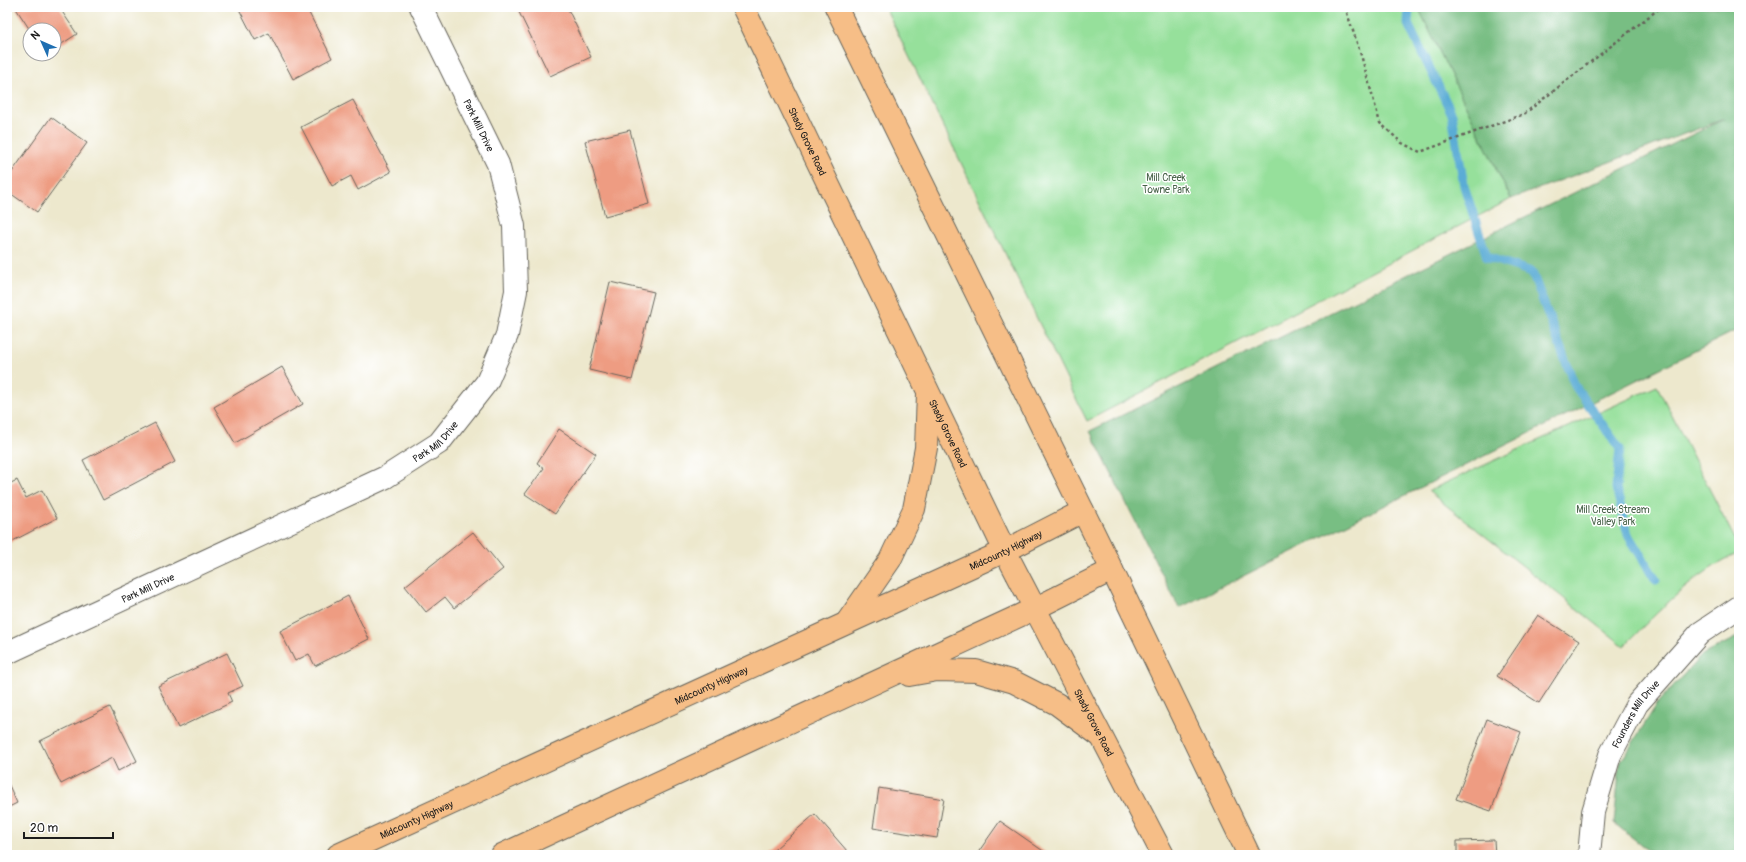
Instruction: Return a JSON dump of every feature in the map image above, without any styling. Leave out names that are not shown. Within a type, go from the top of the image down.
[{"type":"main road","name":"Shady Grove Road","points":[[743,7],[1005,551],[1164,855]]},
{"type":"main road","points":[[836,7],[1112,570],[1249,855]]},
{"type":"main road","points":[[846,623],[890,560],[914,509],[926,448],[928,390]]},
{"type":"main road","name":"Midcounty Highway","points":[[338,855],[1005,551],[1083,512]]},
{"type":"main road","points":[[502,855],[1036,608],[1112,570]]},
{"type":"main road","points":[[878,681],[937,670],[976,671],[1014,682],[1057,704],[1103,738]]},
{"type":"street","name":"Park Mill Drive","points":[[7,653],[386,477],[439,443],[487,382],[507,335],[516,291],[514,226],[498,164],[421,7]]},
{"type":"street","name":"Founders Mill Drive","points":[[1589,855],[1593,812],[1610,755],[1637,704],[1700,632],[1739,607]]},
{"type":"path","points":[[1345,7],[1361,55],[1380,123],[1402,143],[1420,152],[1524,114],[1661,7]]},
{"type":"green space","name":"Mill Creek Towne Park","points":[[885,7],[1418,7],[1511,199],[1087,421]]},
{"type":"green space","points":[[1418,7],[1739,7],[1739,329],[1179,608],[1090,431],[1724,119],[1511,199]]},
{"type":"green space","name":"Mill Creek Stream Valley Park","points":[[1657,386],[1739,547],[1739,553],[1707,571],[1677,594],[1624,646],[1428,491]]},
{"type":"green space","points":[[1739,636],[1739,855],[1654,855],[1614,823],[1620,763],[1659,701],[1702,655]]},
{"type":"building","points":[[15,7],[59,7],[77,34],[62,44],[62,22],[25,22]]},
{"type":"building","points":[[238,7],[306,7],[332,58],[293,79],[269,33],[255,40]]},
{"type":"building","points":[[567,7],[591,57],[550,76],[517,8]]},
{"type":"building","points":[[353,100],[391,172],[358,190],[351,176],[332,186],[301,127]]},
{"type":"building","points":[[51,117],[87,143],[37,212],[7,191],[7,179]]},
{"type":"building","points":[[630,130],[649,204],[605,216],[585,141]]},
{"type":"building","points":[[610,282],[654,292],[632,380],[589,370]]},
{"type":"building","points":[[282,367],[303,404],[235,443],[214,407]]},
{"type":"building","points":[[155,423],[175,462],[103,500],[83,460]]},
{"type":"building","points":[[559,429],[596,454],[555,514],[525,494],[544,468],[537,463]]},
{"type":"building","points":[[1739,456],[1739,468],[1738,468],[1736,457]]},
{"type":"building","points":[[17,480],[26,498],[42,490],[57,518],[7,544],[7,485]]},
{"type":"building","points":[[473,532],[503,569],[454,608],[445,597],[426,612],[405,586]]},
{"type":"building","points":[[348,596],[369,639],[315,666],[309,654],[295,661],[280,631]]},
{"type":"building","points":[[1538,615],[1579,641],[1539,703],[1497,676]]},
{"type":"building","points":[[227,653],[243,686],[228,693],[232,702],[178,728],[158,686]]},
{"type":"building","points":[[110,707],[137,761],[118,771],[112,758],[61,784],[40,741]]},
{"type":"building","points":[[1487,719],[1521,732],[1491,811],[1456,799]]},
{"type":"building","points":[[7,781],[17,803],[7,808]]},
{"type":"building","points":[[879,788],[944,799],[937,838],[873,828]]},
{"type":"building","points":[[815,814],[848,852],[844,855],[768,855]]},
{"type":"building","points":[[1000,821],[1049,855],[977,854]]},
{"type":"building","points":[[1494,840],[1495,855],[1457,855],[1457,841]]},
{"type":"waterway","points":[[1409,7],[1408,24],[1452,114],[1464,186],[1487,257],[1532,272],[1575,386],[1620,449],[1616,488],[1628,535],[1656,580]]}]
